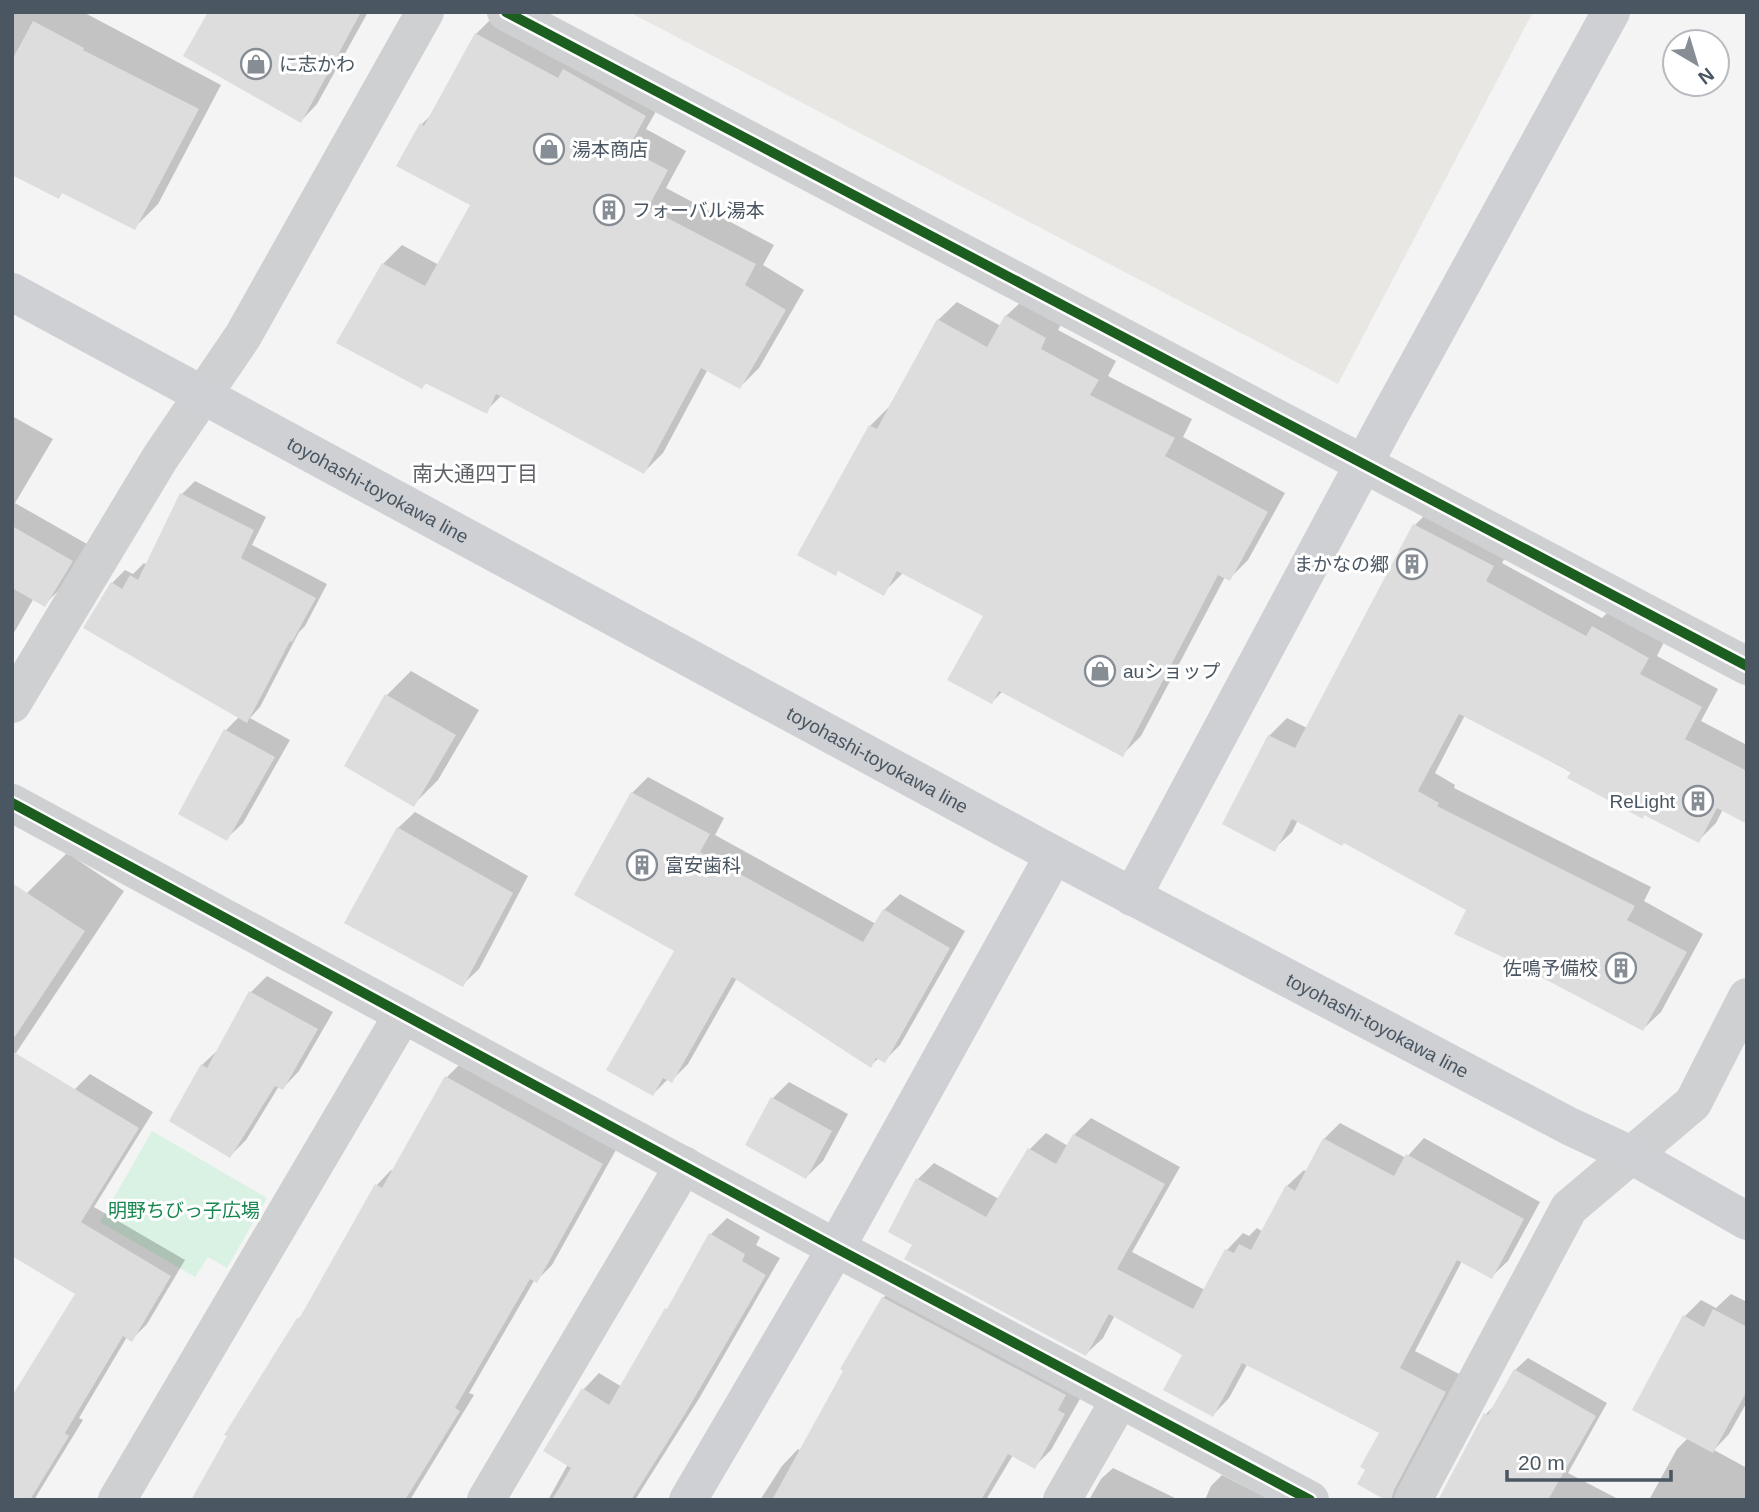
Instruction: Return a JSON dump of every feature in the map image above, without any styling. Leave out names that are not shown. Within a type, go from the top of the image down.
[{"type":"main road","points":[[1132,897],[1611,12]]},
{"type":"main road","name":"toyohashi-toyokawa line","points":[[12,292],[1132,897],[1557,1120],[1631,1155],[1747,1221]]},
{"type":"main road","points":[[688,1500],[836,1248],[1054,855]]},
{"type":"street","points":[[12,704],[160,458],[243,336],[425,12]]},
{"type":"street","points":[[506,12],[1747,666]]},
{"type":"street","points":[[12,803],[836,1248],[1310,1500]]},
{"type":"street","points":[[1413,1500],[1569,1208],[1693,1103],[1747,998]]},
{"type":"street","points":[[117,1500],[403,1014]]},
{"type":"street","points":[[486,1500],[684,1165]]},
{"type":"street","points":[[1062,1500],[1120,1399]]},
{"type":"shaded area","points":[[629,12],[1533,12],[1338,384]]},
{"type":"green space","name":"明野ちびっ子広場","points":[[152,1131],[267,1198],[227,1268],[208,1257],[195,1277],[100,1222]]},
{"type":"building","name":"に志かわ","points":[[208,12],[361,12],[301,123],[183,56]]},
{"type":"building","points":[[33,21],[84,48],[83,50],[199,109],[135,230],[62,193],[59,199],[12,175],[12,60]]},
{"type":"building","points":[[475,33],[558,78],[563,69],[646,116],[628,149],[668,170],[648,208],[756,264],[745,285],[786,310],[740,389],[701,368],[644,474],[496,394],[487,414],[425,383],[422,389],[336,343],[382,263],[425,286],[470,205],[396,166],[420,123],[424,126]]},
{"type":"building","points":[[1005,315],[1046,338],[1041,349],[1099,380],[1090,395],[1175,438],[1165,456],[1268,512],[1230,581],[1218,575],[1123,757],[999,691],[992,704],[947,680],[983,616],[897,571],[884,596],[838,571],[836,576],[797,555],[869,425],[877,429],[937,319],[987,347]]},
{"type":"building","points":[[180,493],[254,530],[241,558],[316,598],[247,723],[83,628],[111,582],[122,589],[130,575],[138,580]]},
{"type":"building","points":[[1413,524],[1494,566],[1486,581],[1586,636],[1592,626],[1649,658],[1640,674],[1702,707],[1685,739],[1747,771],[1747,824],[1717,808],[1699,843],[1644,815],[1643,819],[1567,778],[1571,772],[1459,714],[1418,791],[1439,803],[1437,806],[1635,906],[1627,920],[1687,952],[1643,1031],[1454,934],[1466,910],[1344,843],[1342,846],[1292,819],[1275,852],[1222,824],[1268,735],[1295,748]]},
{"type":"building","points":[[12,526],[73,561],[45,607],[12,588]]},
{"type":"building","points":[[385,694],[456,735],[414,807],[344,766]]},
{"type":"building","points":[[224,729],[275,757],[227,841],[178,814]]},
{"type":"building","points":[[631,792],[710,834],[700,852],[863,942],[883,909],[950,948],[885,1063],[876,1058],[871,1068],[732,977],[672,1083],[663,1078],[653,1096],[606,1070],[674,951],[574,895]]},
{"type":"building","points":[[397,827],[513,893],[463,987],[344,923]]},
{"type":"building","points":[[12,883],[85,931],[12,1041]]},
{"type":"building","points":[[249,991],[318,1029],[283,1090],[275,1086],[230,1158],[169,1121],[201,1064],[207,1068]]},
{"type":"building","points":[[12,1051],[139,1128],[81,1222],[171,1276],[132,1342],[123,1336],[65,1433],[69,1436],[30,1500],[12,1500],[12,1396],[75,1294],[12,1256]]},
{"type":"building","points":[[445,1076],[603,1164],[537,1283],[530,1279],[455,1408],[460,1411],[405,1500],[191,1500],[227,1436],[224,1435],[297,1318],[299,1319],[375,1184],[382,1188]]},
{"type":"building","points":[[771,1097],[832,1131],[806,1179],[745,1145]]},
{"type":"building","points":[[1073,1134],[1165,1184],[1117,1269],[1193,1309],[1225,1249],[1234,1253],[1239,1244],[1251,1250],[1286,1185],[1295,1191],[1323,1138],[1394,1176],[1406,1154],[1524,1219],[1492,1279],[1457,1260],[1400,1368],[1446,1392],[1391,1500],[1385,1500],[1357,1484],[1365,1470],[1360,1467],[1379,1433],[1242,1363],[1213,1417],[1163,1390],[1182,1355],[1109,1314],[1086,1356],[904,1259],[912,1245],[888,1232],[916,1178],[986,1217],[1028,1148],[1056,1164]]},
{"type":"building","points":[[709,1233],[745,1254],[742,1261],[766,1275],[685,1414],[631,1500],[552,1500],[571,1468],[543,1451],[582,1388],[609,1405]]},
{"type":"building","points":[[882,1297],[1066,1395],[1058,1410],[1065,1414],[1035,1469],[1008,1454],[981,1500],[772,1500],[843,1371],[840,1369]]},
{"type":"building","points":[[1713,1309],[1747,1327],[1747,1391],[1713,1453],[1632,1410],[1683,1315],[1704,1327]]},
{"type":"building","points":[[1514,1369],[1596,1416],[1548,1500],[1438,1500],[1484,1413],[1488,1415]]},
{"type":"cycle path","points":[[506,12],[1747,666]]},
{"type":"cycle path","points":[[12,803],[836,1248],[1310,1500]]},
{"type":"place","name":"に志かわ","points":[[256,64]]},
{"type":"place","name":"湯本商店","points":[[549,149]]},
{"type":"place","name":"フォーバル湯本","points":[[609,210]]},
{"type":"place","name":"まかなの郷","points":[[1412,564]]},
{"type":"place","name":"auショップ","points":[[1100,671]]},
{"type":"place","name":"ReLight","points":[[1698,801]]},
{"type":"place","name":"富安歯科","points":[[642,865]]},
{"type":"place","name":"佐鳴予備校","points":[[1621,968]]},
{"type":"district","name":"南大通四丁目","points":[[475,473]]}]
